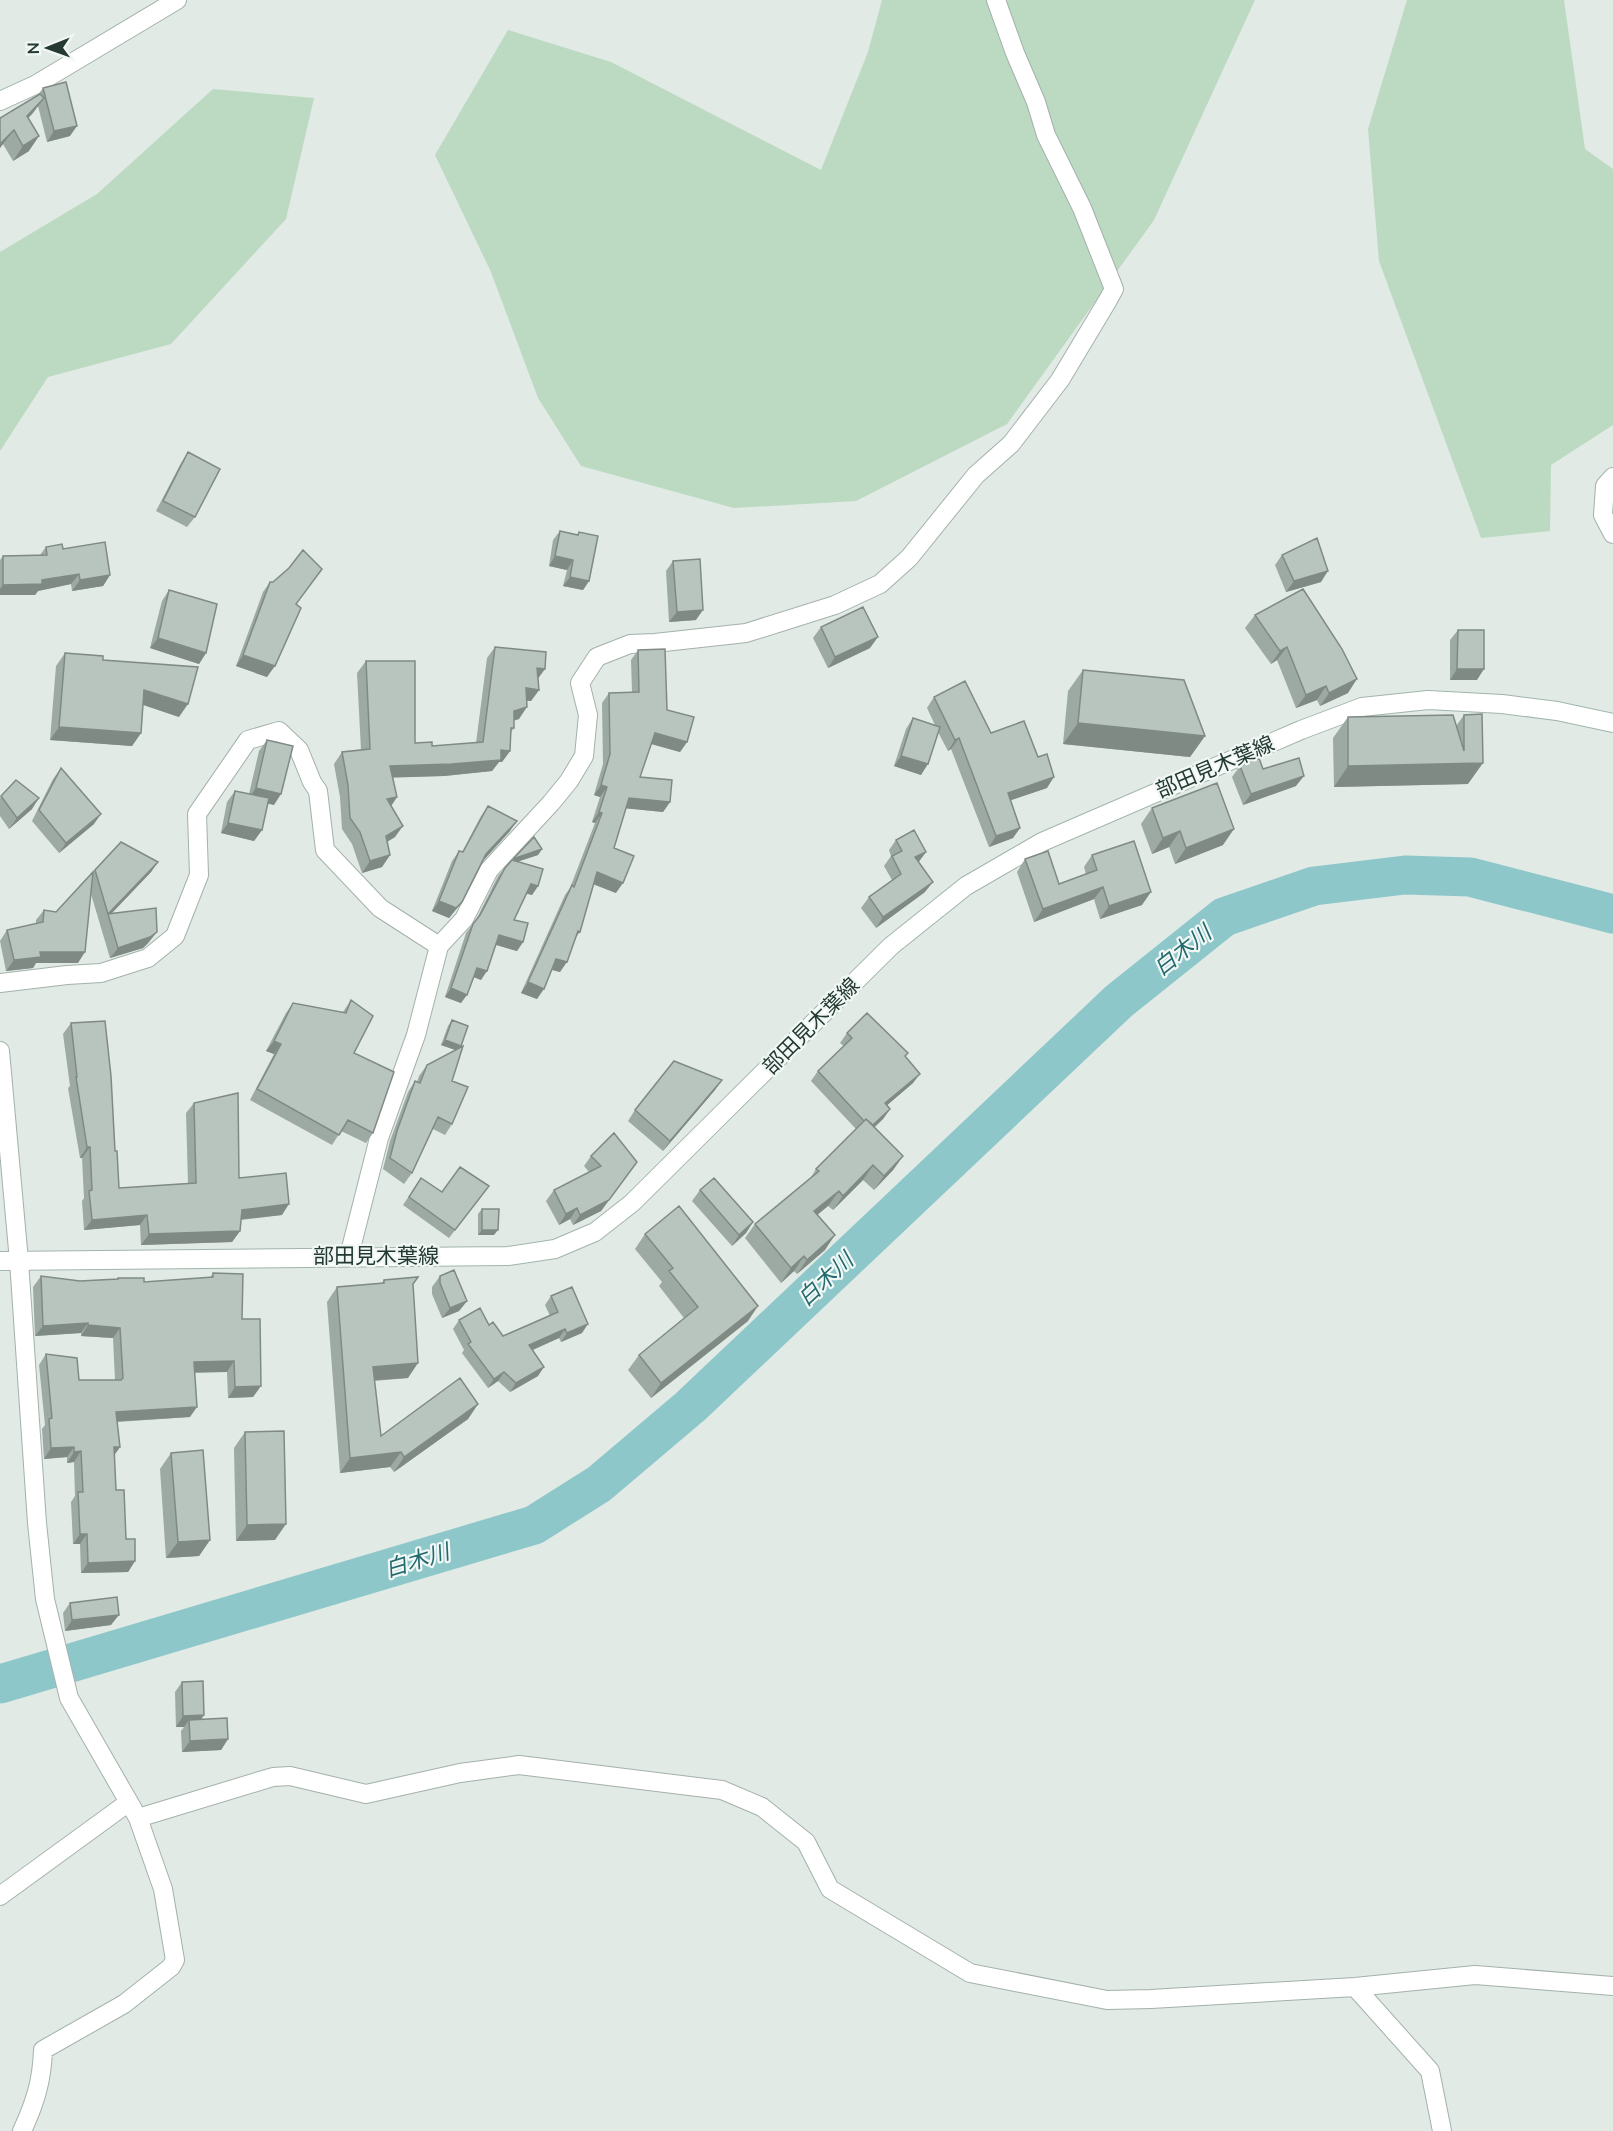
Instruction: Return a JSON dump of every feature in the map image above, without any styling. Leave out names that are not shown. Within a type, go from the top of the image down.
[{"type":"street","points":[[0,101],[35,85],[177,0]]},
{"type":"street","points":[[349,1256],[379,1138],[416,1035],[440,946],[464,919],[489,870],[551,803],[569,781],[584,756],[588,715],[580,683],[597,657],[630,644],[746,633],[835,604],[880,584],[909,558],[976,475],[1011,444],[1060,380],[1114,289],[1082,208],[1046,135],[1036,102],[1014,53],[996,0]]},
{"type":"street","points":[[1613,477],[1605,486],[1603,515],[1613,534]]},
{"type":"street","name":"部田見木葉線","points":[[0,1261],[508,1256],[555,1249],[595,1232],[632,1203],[891,946],[966,886],[1042,842],[1301,730],[1362,707],[1428,700],[1502,704],[1557,711],[1613,723]]},
{"type":"street","points":[[0,983],[67,975],[101,974],[148,958],[175,936],[199,875],[197,814],[248,740],[279,731],[299,750],[318,791],[325,850],[380,908],[440,946]]},
{"type":"street","points":[[0,1051],[45,1599],[69,1698],[133,1810],[163,1889],[175,1960],[171,1967],[124,2004],[43,2050],[42,2076],[33,2107],[22,2131]]},
{"type":"street","points":[[0,1896],[133,1810],[281,1776],[366,1794],[460,1773],[519,1765],[722,1790],[762,1807],[806,1842],[830,1889],[970,1973],[1107,2000],[1355,1987],[1475,1975],[1613,1986]]},
{"type":"street","points":[[1355,1987],[1430,2071],[1442,2131]]},
{"type":"green space","points":[[882,0],[1255,0],[1154,220],[1007,424],[856,501],[734,508],[581,466],[538,398],[491,272],[435,155],[508,30],[611,62],[821,170],[868,52]]},
{"type":"green space","points":[[1407,0],[1564,0],[1585,149],[1613,169],[1613,425],[1551,465],[1550,531],[1481,538],[1379,261],[1368,129]]},
{"type":"green space","points":[[213,89],[314,98],[286,219],[171,344],[48,377],[0,451],[0,252],[97,194]]},
{"type":"building","points":[[66,82],[77,126],[54,131],[43,88]]},
{"type":"building","points":[[40,94],[44,98],[27,116],[39,136],[23,146],[14,130],[0,144],[0,118]]},
{"type":"building","points":[[188,452],[220,469],[195,517],[163,501]]},
{"type":"building","points":[[560,531],[598,536],[589,581],[570,577],[573,560],[555,556]]},
{"type":"building","points":[[1317,538],[1328,571],[1294,581],[1282,555]]},
{"type":"building","points":[[105,542],[110,575],[80,580],[79,574],[42,580],[42,584],[3,585],[3,556],[47,555],[46,547],[62,544],[63,549]]},
{"type":"building","points":[[303,550],[322,569],[296,604],[301,608],[275,666],[243,655],[270,582],[289,568]]},
{"type":"building","points":[[700,559],[703,610],[677,612],[673,561]]},
{"type":"building","points":[[1303,589],[1342,649],[1357,679],[1329,693],[1326,686],[1306,695],[1287,647],[1280,651],[1255,615]]},
{"type":"building","points":[[169,590],[217,604],[206,653],[158,638]]},
{"type":"building","points":[[863,607],[878,637],[835,657],[821,627]]},
{"type":"building","points":[[1458,630],[1484,630],[1484,669],[1457,669]]},
{"type":"building","points":[[495,647],[546,652],[545,669],[537,668],[539,690],[526,688],[527,707],[514,711],[510,751],[501,750],[501,760],[390,766],[397,797],[387,799],[403,826],[386,836],[390,855],[370,861],[360,832],[350,818],[348,785],[342,752],[370,749],[366,661],[415,661],[415,743],[432,742],[432,746],[483,742]]},
{"type":"building","points":[[665,649],[667,710],[694,717],[687,742],[655,733],[640,777],[672,780],[670,802],[629,798],[614,848],[634,856],[623,883],[597,872],[580,932],[578,931],[567,962],[556,959],[544,989],[528,982],[572,885],[574,887],[602,813],[599,812],[607,787],[601,785],[610,754],[609,693],[639,692],[638,650]]},
{"type":"building","points":[[65,653],[103,656],[103,660],[198,667],[188,704],[144,690],[141,733],[59,727]]},
{"type":"building","points":[[1083,670],[1184,680],[1205,736],[1078,723]]},
{"type":"building","points":[[965,681],[991,733],[1024,721],[1038,757],[1047,754],[1054,777],[1008,793],[1020,828],[996,836],[959,738],[955,740],[934,697]]},
{"type":"building","points":[[1482,714],[1483,763],[1348,766],[1348,717],[1453,715],[1464,751],[1464,715]]},
{"type":"building","points":[[913,718],[940,727],[928,764],[901,756]]},
{"type":"building","points":[[267,740],[293,746],[281,794],[256,788]]},
{"type":"building","points":[[1259,758],[1263,769],[1299,758],[1304,776],[1251,794],[1240,766]]},
{"type":"building","points":[[61,768],[101,814],[66,843],[39,810]]},
{"type":"building","points":[[16,780],[39,798],[17,818],[1,796]]},
{"type":"building","points":[[1217,783],[1234,829],[1186,848],[1180,831],[1163,838],[1152,808]]},
{"type":"building","points":[[235,791],[269,798],[262,830],[228,823]]},
{"type":"building","points":[[488,806],[517,821],[486,854],[462,902],[456,908],[439,901],[459,851],[463,852]]},
{"type":"building","points":[[914,830],[926,852],[915,857],[933,882],[883,917],[869,897],[901,874],[892,856],[902,851],[896,840]]},
{"type":"building","points":[[534,837],[542,849],[513,859]]},
{"type":"building","points":[[1134,841],[1151,892],[1109,906],[1103,887],[1043,909],[1025,859],[1048,851],[1059,884],[1097,870],[1092,855]]},
{"type":"building","points":[[121,842],[158,862],[108,914],[95,870]]},
{"type":"building","points":[[512,860],[543,869],[538,886],[531,884],[514,920],[528,923],[523,942],[499,935],[487,971],[477,968],[467,995],[451,988],[473,924],[505,868]]},
{"type":"building","points":[[93,872],[85,952],[40,952],[41,957],[14,960],[7,930],[43,922],[44,910],[56,912]]},
{"type":"building","points":[[156,908],[157,932],[150,937],[118,948],[108,914]]},
{"type":"building","points":[[351,1000],[373,1016],[354,1053],[394,1072],[373,1133],[348,1120],[339,1135],[257,1089],[281,1044],[274,1041],[293,1003],[346,1013]]},
{"type":"building","points":[[867,1013],[908,1053],[905,1056],[920,1074],[885,1103],[890,1109],[873,1125],[866,1119],[864,1121],[818,1071],[852,1038],[847,1033]]},
{"type":"building","points":[[452,1020],[468,1026],[461,1046],[445,1040]]},
{"type":"building","points":[[105,1021],[119,1188],[196,1183],[194,1103],[238,1093],[239,1178],[286,1173],[289,1204],[242,1210],[240,1231],[149,1234],[147,1215],[92,1220],[89,1191],[92,1190],[90,1147],[87,1147],[76,1077],[71,1023]]},
{"type":"building","points":[[463,1046],[452,1081],[468,1087],[452,1124],[438,1117],[412,1173],[390,1158],[415,1081],[420,1083],[427,1065]]},
{"type":"building","points":[[674,1061],[722,1080],[670,1141],[635,1110]]},
{"type":"building","points":[[866,1119],[903,1156],[884,1176],[873,1165],[843,1196],[839,1191],[814,1211],[835,1235],[807,1260],[804,1256],[791,1268],[755,1224],[819,1171],[816,1169]]},
{"type":"building","points":[[614,1133],[637,1162],[609,1200],[580,1215],[577,1208],[566,1214],[554,1190],[601,1166],[591,1156]]},
{"type":"building","points":[[460,1167],[489,1186],[455,1230],[409,1197],[421,1178],[442,1192]]},
{"type":"building","points":[[714,1178],[753,1222],[739,1235],[700,1190]]},
{"type":"building","points":[[679,1206],[758,1306],[661,1383],[639,1355],[698,1307],[669,1271],[673,1268],[645,1234]]},
{"type":"building","points":[[482,1209],[499,1209],[498,1230],[482,1230]]},
{"type":"building","points":[[454,1270],[467,1301],[450,1308],[440,1283],[440,1276]]},
{"type":"building","points":[[213,1273],[243,1274],[242,1319],[260,1319],[261,1386],[235,1387],[234,1361],[194,1362],[197,1407],[116,1412],[120,1447],[114,1447],[116,1490],[124,1490],[126,1539],[135,1539],[135,1561],[88,1563],[87,1534],[80,1534],[78,1492],[83,1492],[81,1451],[74,1452],[74,1447],[51,1448],[49,1419],[52,1418],[46,1354],[77,1358],[79,1380],[121,1380],[123,1378],[120,1328],[88,1325],[88,1323],[43,1326],[41,1276],[80,1281],[144,1278],[144,1282],[213,1277]]},
{"type":"building","points":[[418,1277],[413,1284],[418,1363],[373,1367],[381,1436],[460,1378],[478,1404],[404,1457],[401,1452],[350,1458],[337,1287]]},
{"type":"building","points":[[572,1287],[588,1324],[567,1333],[565,1329],[529,1345],[544,1367],[516,1383],[504,1372],[494,1379],[468,1344],[471,1342],[459,1320],[480,1308],[489,1325],[493,1322],[503,1336],[558,1312],[551,1296]]},
{"type":"building","points":[[284,1431],[286,1524],[247,1525],[245,1432]]},
{"type":"building","points":[[203,1450],[210,1540],[178,1542],[171,1453]]},
{"type":"building","points":[[117,1597],[119,1615],[72,1620],[70,1603]]},
{"type":"building","points":[[203,1681],[204,1715],[183,1716],[182,1682]]},
{"type":"building","points":[[227,1718],[228,1739],[190,1741],[189,1720]]},
{"type":"waterway","name":"白木川","points":[[0,1684],[534,1525],[599,1484],[691,1406],[1119,1001],[1224,917],[1314,886],[1405,875],[1470,877],[1613,914]]}]
